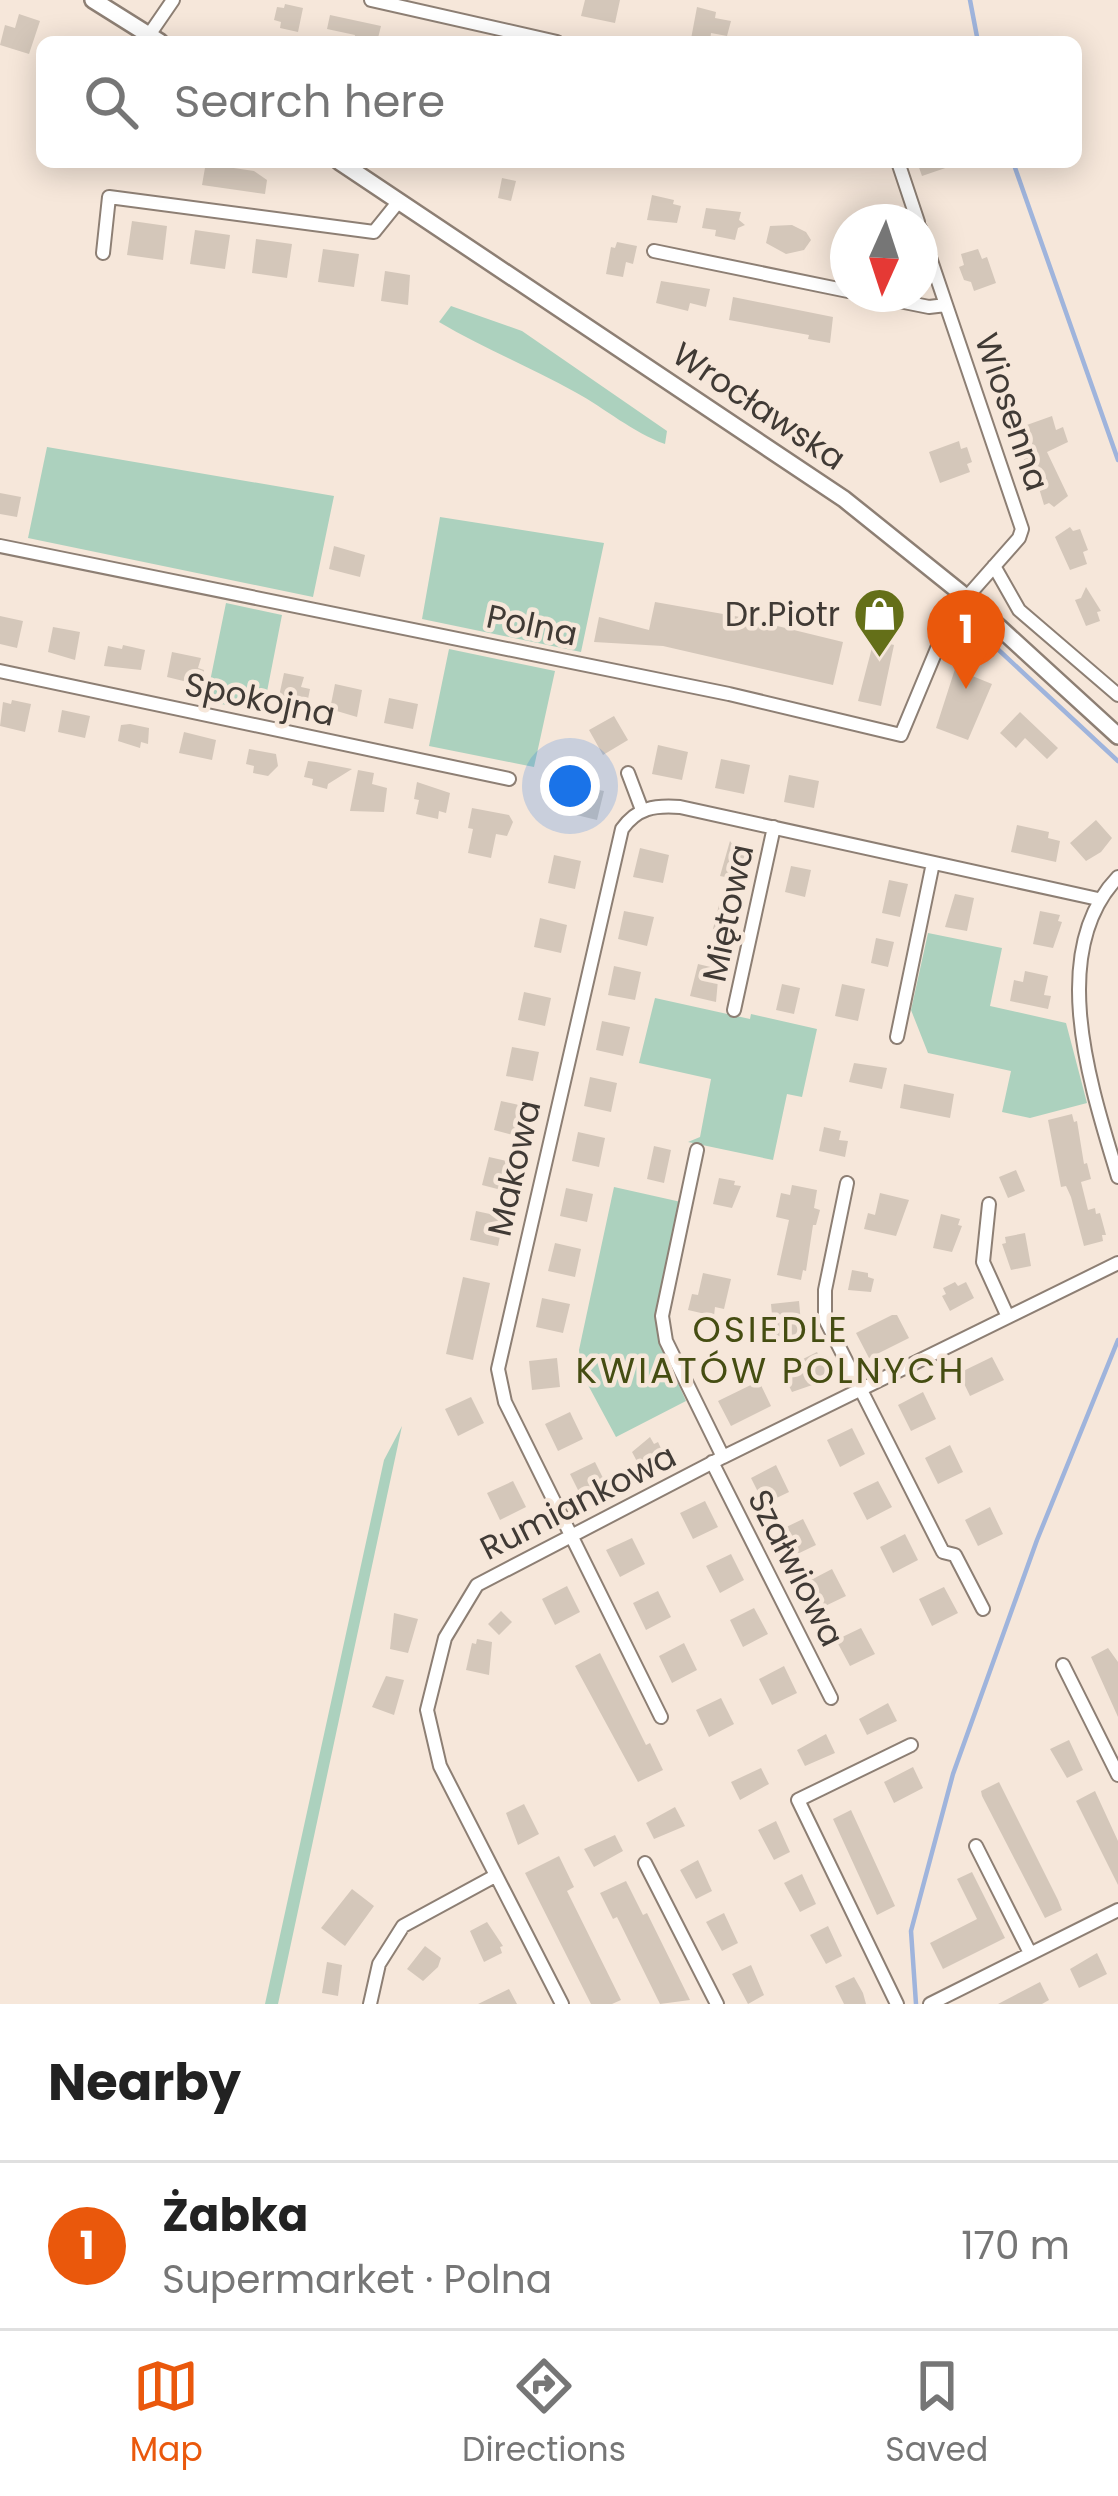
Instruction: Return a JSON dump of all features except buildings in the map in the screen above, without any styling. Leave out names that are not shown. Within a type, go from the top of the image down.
[{"type":"street","points":[[93,0],[152,36]]},
{"type":"street","points":[[156,36],[172,0]]},
{"type":"street","points":[[371,0],[530,36]]},
{"type":"street","name":"Wrocławska","points":[[349,168],[844,499],[965,597],[1118,736]]},
{"type":"street","name":"Wiosenna","points":[[900,168],[912,204]]},
{"type":"street","points":[[103,253],[109,197],[374,232],[399,201]]},
{"type":"street","points":[[654,251],[830,287]]},
{"type":"street","name":"Wiosenna","points":[[938,281],[1022,520],[1019,538],[965,597]]},
{"type":"street","points":[[938,306],[946,305]]},
{"type":"street","name":"Polna","points":[[0,546],[729,694],[902,735],[951,615],[965,597]]},
{"type":"street","points":[[994,566],[1019,610],[1118,695]]},
{"type":"street","name":"Spokojna","points":[[0,671],[509,779]]},
{"type":"street","points":[[628,773],[642,810],[680,808],[1097,899]]},
{"type":"street","name":"Makowa","points":[[642,810],[622,829],[606,885],[498,1369],[505,1402],[661,1718]]},
{"type":"street","name":"Miętowa","points":[[734,1010],[774,827]]},
{"type":"street","points":[[897,1037],[933,863]]},
{"type":"street","points":[[1118,877],[1097,899],[1081,970],[1080,1036],[1118,1177]]},
{"type":"street","name":"Szałwiowa","points":[[697,1150],[662,1316],[666,1341],[717,1460],[831,1698]]},
{"type":"street","points":[[847,1183],[825,1290],[825,1319],[943,1552],[955,1555],[983,1609]]},
{"type":"street","points":[[989,1204],[982,1262],[1008,1317]]},
{"type":"street","name":"Rumiankowa","points":[[562,2004],[440,1766],[427,1710],[445,1638],[477,1585],[717,1460],[1118,1263]]},
{"type":"street","points":[[1063,1665],[1118,1775]]},
{"type":"street","points":[[897,2004],[798,1800],[910,1745]]},
{"type":"street","points":[[976,1846],[1030,1953]]},
{"type":"street","points":[[645,1863],[717,2004]]},
{"type":"street","points":[[370,2004],[379,1964],[403,1926],[495,1876]]},
{"type":"street","points":[[930,2004],[1118,1910]]},
{"type":"green space","points":[[451,306],[522,331],[667,431],[665,444],[439,322]]},
{"type":"green space","points":[[47,447],[334,496],[313,597],[28,538]]},
{"type":"green space","points":[[440,517],[604,543],[581,652],[422,619]]},
{"type":"green space","points":[[226,603],[282,615],[263,712],[206,701]]},
{"type":"green space","points":[[449,649],[555,671],[534,767],[429,746]]},
{"type":"green space","points":[[928,933],[1002,948],[990,1006],[1066,1023],[1087,1103],[1030,1118],[1002,1112],[1011,1071],[928,1053],[911,1010]]},
{"type":"green space","points":[[655,998],[817,1029],[802,1097],[787,1094],[773,1160],[688,1142],[700,1137],[711,1079],[639,1063]]},
{"type":"green space","points":[[614,1187],[681,1202],[655,1316],[660,1343],[686,1401],[616,1437],[581,1372],[579,1350]]},
{"type":"green space","points":[[402,1426],[278,2004],[265,2004],[384,1460]]},
{"type":"waterway","points":[[970,0],[977,36]]},
{"type":"waterway","points":[[1015,168],[1118,460]]},
{"type":"waterway","points":[[989,641],[1118,761]]},
{"type":"waterway","points":[[916,2004],[911,1931],[953,1774],[1037,1540],[1118,1340]]},
{"type":"place","name":"Dr.Piotr","points":[[879,660]]},
{"type":"place","name":"Żabka","points":[[966,689]]},
{"type":"district","name":"OSIEDLE KWIATÓW POLNYCH","points":[[771,1350]]}]
